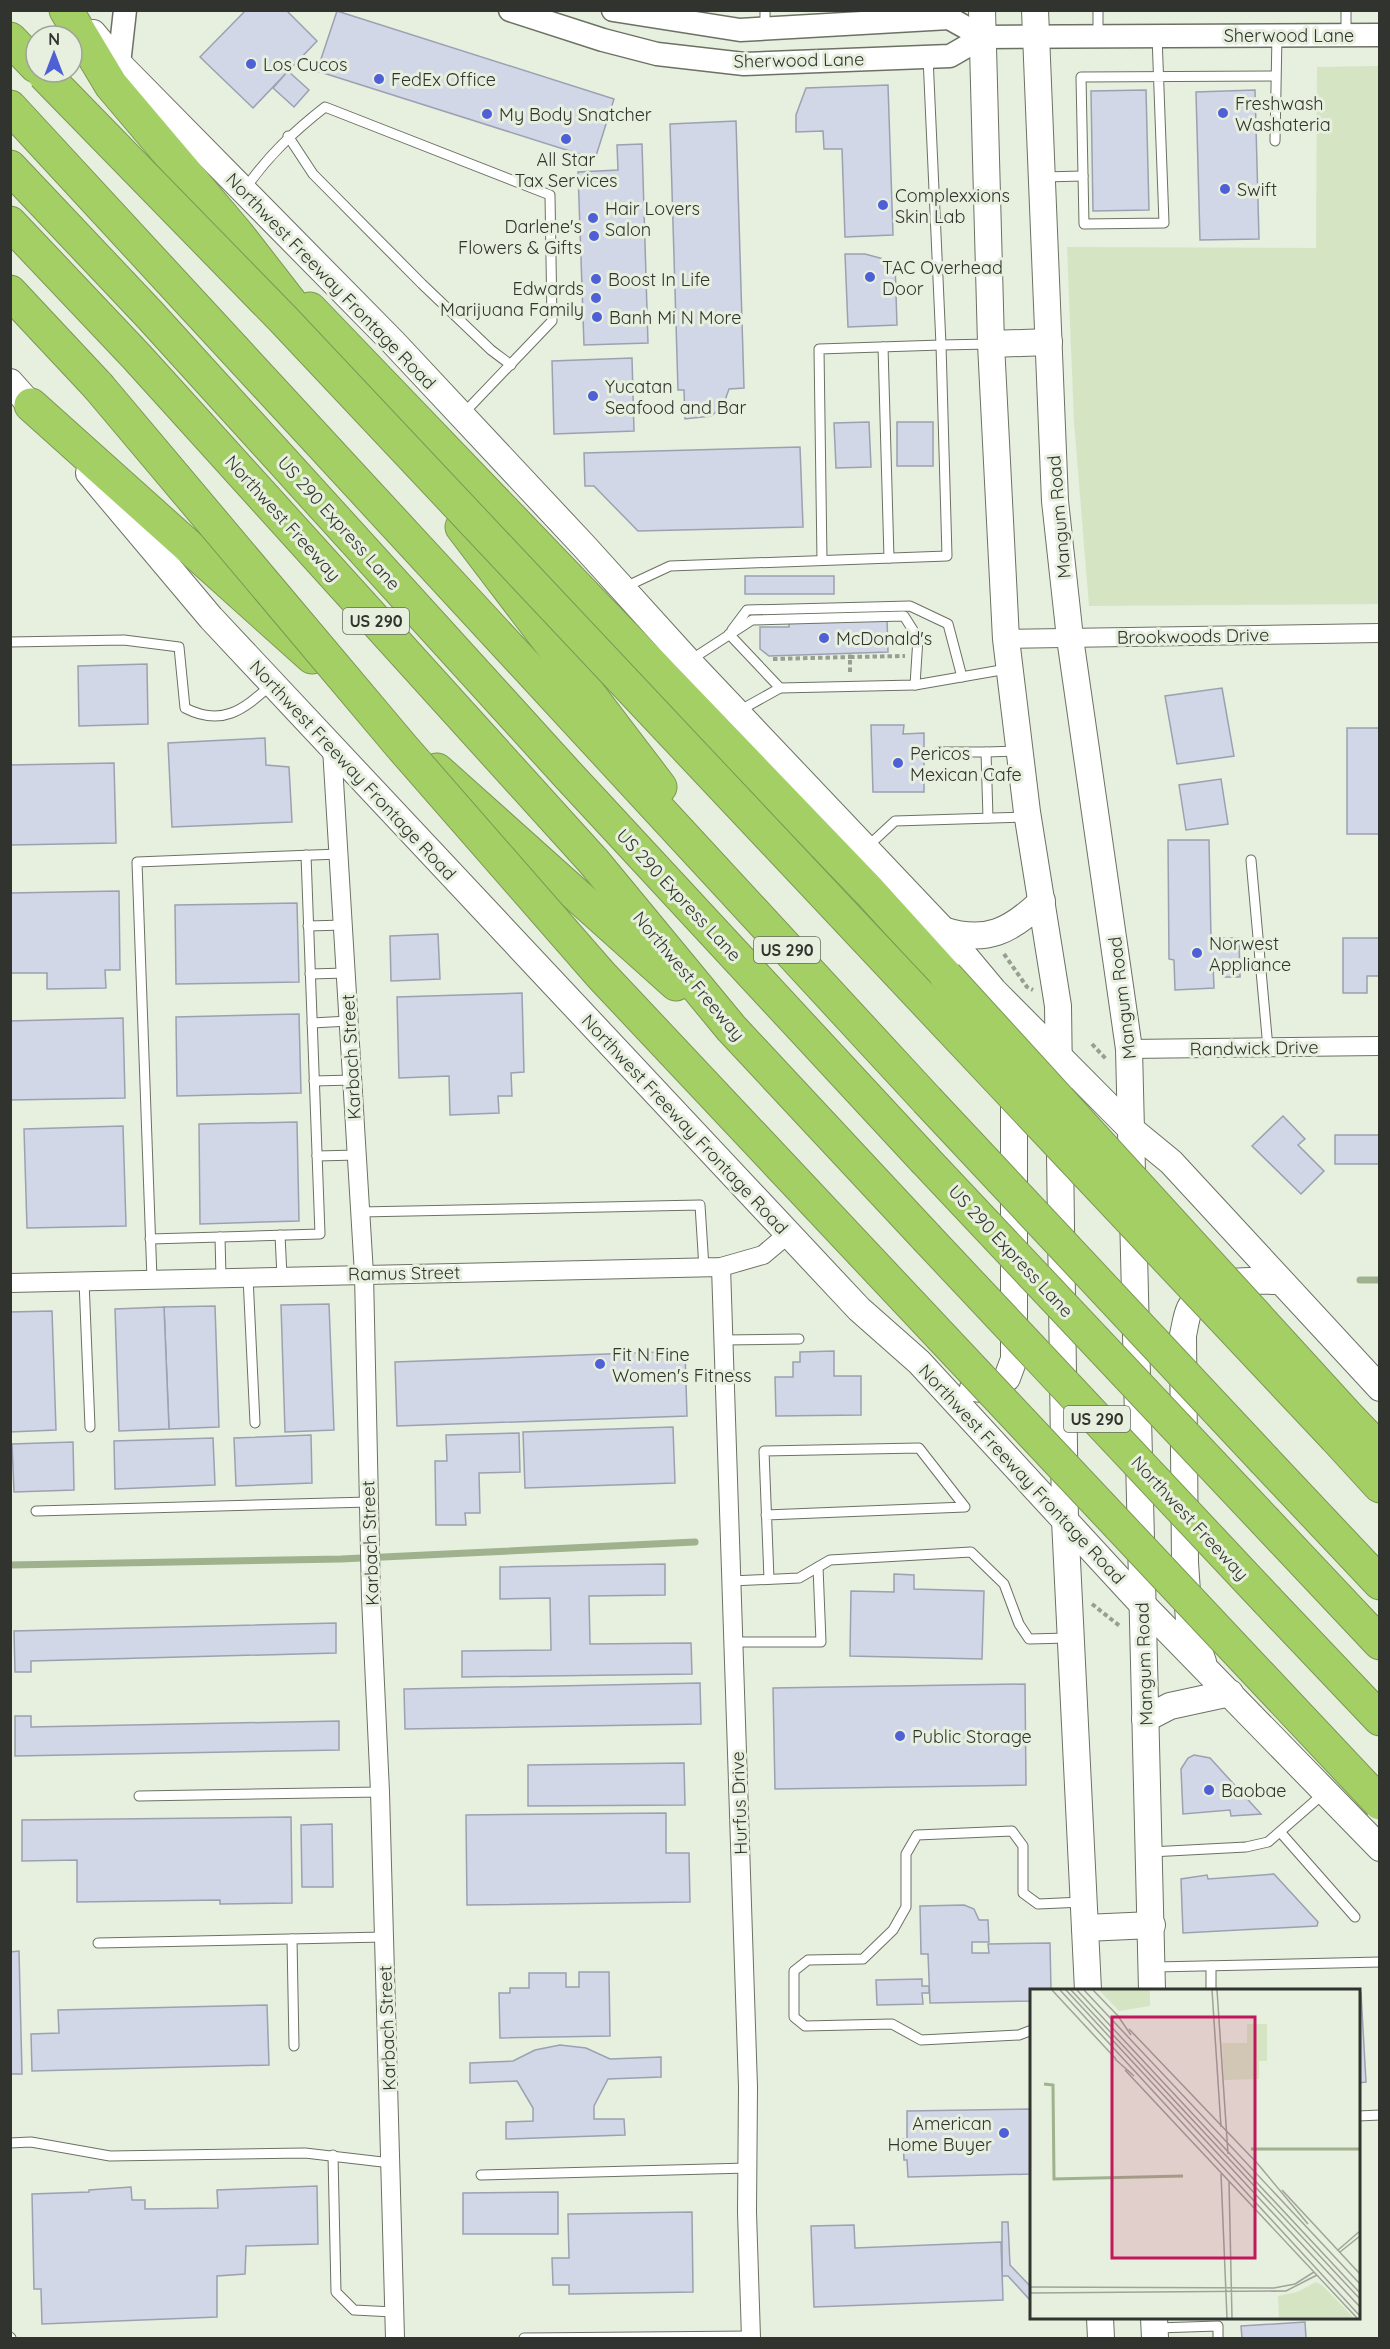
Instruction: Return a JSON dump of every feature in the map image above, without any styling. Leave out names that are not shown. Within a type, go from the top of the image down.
[{"type":"highway","points":[[66,10],[111,85],[238,235],[657,780],[682,838]]},
{"type":"highway","points":[[10,39],[24,54]]},
{"type":"highway","points":[[53,84],[291,328],[1380,1486]]},
{"type":"highway","name":"US 290","points":[[10,107],[682,838],[1380,1584]]},
{"type":"highway","name":"US 290 Express Lane","points":[[10,166],[149,314],[567,774],[924,1159],[1380,1643]]},
{"type":"highway","name":"Northwest Freeway","points":[[10,223],[144,364],[594,862],[731,1028],[1380,1719]]},
{"type":"highway","points":[[238,235],[861,883],[1380,1450]]},
{"type":"highway","points":[[10,292],[98,386],[402,747],[601,975],[1380,1803]]},
{"type":"highway","points":[[21,393],[652,965],[731,1028]]},
{"type":"main road","name":"Northwest Freeway Frontage Road","points":[[73,10],[119,64],[461,416],[623,588],[688,661],[943,930],[994,991],[1132,1130],[1172,1162],[1252,1248],[1279,1281],[1380,1388]]},
{"type":"main road","points":[[982,10],[991,344],[1006,639],[1028,817],[1058,1006],[1065,1520],[1088,1989]]},
{"type":"main road","name":"Mangum Road","points":[[1035,10],[1055,501],[1070,638],[1130,1049],[1152,1979]]},
{"type":"main road","points":[[991,344],[1048,342]]},
{"type":"main road","name":"Northwest Freeway Frontage Road","points":[[21,393],[211,618],[332,748],[859,1309],[919,1362],[1142,1605],[1380,1848]]},
{"type":"main road","points":[[943,930],[964,936],[995,934],[1022,920],[1042,901]]},
{"type":"main road","points":[[919,1362],[964,1386],[993,1390],[1007,1378],[1014,1359],[1014,1076],[994,991]]},
{"type":"main road","points":[[1204,1666],[1189,1621],[1185,1563],[1183,1335],[1190,1307],[1205,1290],[1236,1281],[1279,1281]]},
{"type":"main road","points":[[1145,1719],[1170,1706],[1230,1693]]},
{"type":"main road","points":[[1085,1928],[1152,1925]]},
{"type":"main road","points":[[1100,2319],[1101,2338]]},
{"type":"street","points":[[119,64],[125,10]]},
{"type":"street","name":"Sherwood Lane","points":[[510,10],[603,40],[657,54],[733,62],[950,56],[983,37],[1380,35]]},
{"type":"street","name":"Sherwood Lane","points":[[615,11],[686,16],[740,30],[765,19],[912,15],[950,18],[983,37]]},
{"type":"street","name":"Brookwoods Drive","points":[[1006,639],[1380,633]]},
{"type":"street","name":"Karbach Street","points":[[332,748],[364,1274],[395,2338]]},
{"type":"street","name":"Randwick Drive","points":[[1130,1049],[1380,1046]]},
{"type":"street","name":"Ramus Street","points":[[10,1283],[712,1268],[763,1255],[788,1234]]},
{"type":"street","name":"Hurfus Drive","points":[[712,1268],[723,1340],[748,2076],[751,2337]]},
{"type":"lane","points":[[1098,10],[1098,36]]},
{"type":"lane","points":[[1346,10],[1346,35]]},
{"type":"lane","points":[[1275,141],[1277,35]]},
{"type":"lane","points":[[1158,36],[1160,77],[1164,223],[1084,224],[1081,77],[1160,77],[1275,76]]},
{"type":"lane","points":[[623,588],[670,566],[947,556],[941,345],[928,57]]},
{"type":"lane","points":[[244,191],[265,161],[288,136],[325,107],[550,195],[552,321],[461,416]]},
{"type":"lane","points":[[288,136],[314,174],[422,284],[491,350],[511,365]]},
{"type":"lane","points":[[1042,177],[1083,176]]},
{"type":"lane","points":[[822,560],[819,349],[991,344]]},
{"type":"lane","points":[[883,347],[889,558]]},
{"type":"lane","points":[[729,634],[747,610],[910,606],[948,624],[962,677]]},
{"type":"lane","points":[[688,661],[752,620],[904,616],[918,638],[915,685]]},
{"type":"lane","points":[[729,634],[780,688]]},
{"type":"lane","points":[[10,642],[124,640],[179,647],[185,708],[212,718],[240,710],[273,684]]},
{"type":"lane","points":[[736,712],[780,688],[915,685],[1009,669]]},
{"type":"lane","points":[[938,752],[1019,751]]},
{"type":"lane","points":[[986,752],[988,818]]},
{"type":"lane","points":[[865,848],[895,821],[1028,817]]},
{"type":"lane","points":[[152,1279],[137,862],[339,854]]},
{"type":"lane","points":[[150,1239],[320,1234],[306,855]]},
{"type":"lane","points":[[1251,860],[1268,1048]]},
{"type":"lane","points":[[308,926],[344,925]]},
{"type":"lane","points":[[310,974],[346,973]]},
{"type":"lane","points":[[312,1023],[349,1022]]},
{"type":"lane","points":[[314,1081],[353,1080]]},
{"type":"lane","points":[[317,1156],[357,1155]]},
{"type":"lane","points":[[360,1212],[700,1205],[712,1268]]},
{"type":"lane","points":[[280,1235],[282,1276]]},
{"type":"lane","points":[[220,1237],[221,1277]]},
{"type":"lane","points":[[248,1277],[255,1423]]},
{"type":"lane","points":[[84,1281],[90,1427]]},
{"type":"lane","points":[[723,1340],[800,1339]]},
{"type":"lane","points":[[766,1515],[965,1507],[919,1448],[764,1451],[766,1515],[769,1579]]},
{"type":"lane","points":[[36,1511],[369,1502]]},
{"type":"lane","points":[[731,1581],[799,1578],[830,1560],[971,1552],[1004,1584],[1019,1624],[1029,1639],[1069,1638]]},
{"type":"lane","points":[[733,1642],[821,1642],[818,1567]]},
{"type":"lane","points":[[139,1796],[380,1792]]},
{"type":"lane","points":[[1150,1852],[1246,1846],[1268,1842],[1281,1833],[1325,1792]]},
{"type":"lane","points":[[1030,2031],[1019,2035],[921,2040],[892,2024],[805,2026],[794,2017],[794,1971],[808,1960],[863,1959],[893,1930],[906,1906],[906,1854],[917,1835],[1012,1831],[1023,1846],[1023,1893],[1038,1904],[1083,1902]]},
{"type":"lane","points":[[1281,1833],[1356,1917]]},
{"type":"lane","points":[[98,1942],[384,1937]]},
{"type":"lane","points":[[292,1939],[294,2046]]},
{"type":"lane","points":[[1152,1979],[1211,1966],[1380,1962]]},
{"type":"lane","points":[[1211,1966],[1211,1989]]},
{"type":"lane","points":[[1360,2116],[1380,2115]]},
{"type":"lane","points":[[10,2143],[31,2142],[110,2156],[333,2155],[391,2163]]},
{"type":"lane","points":[[333,2155],[336,2292],[354,2310],[394,2312]]},
{"type":"lane","points":[[481,2175],[748,2168]]},
{"type":"lane","points":[[1155,2328],[1218,2326],[1218,2338]]},
{"type":"lane","points":[[524,2338],[751,2337]]},
{"type":"path","points":[[764,659],[850,655],[905,656]]},
{"type":"path","points":[[1002,948],[1004,956],[1027,987],[1038,994]]},
{"type":"path","points":[[1090,1603],[1123,1628]]},
{"type":"green space","points":[[1379,66],[1379,604],[1089,606],[1074,422],[1067,247],[1316,248],[1317,67]]},
{"type":"building","name":"Los Cucos","points":[[246,10],[286,10],[317,41],[253,108],[200,57]]},
{"type":"building","points":[[337,11],[614,99],[595,159],[317,71]]},
{"type":"building","points":[[288,71],[309,90],[294,107],[273,88]]},
{"type":"building","points":[[888,85],[893,235],[845,237],[842,149],[824,149],[823,131],[796,132],[796,115],[806,88]]},
{"type":"building","points":[[1146,90],[1149,210],[1093,211],[1091,91]]},
{"type":"building","points":[[1255,90],[1259,239],[1200,240],[1196,92]]},
{"type":"building","points":[[736,121],[744,388],[729,389],[723,406],[711,416],[685,419],[684,390],[678,390],[670,124]]},
{"type":"building","points":[[642,144],[648,343],[584,345],[578,172],[618,170],[617,145]]},
{"type":"building","points":[[845,254],[865,254],[895,262],[897,325],[848,327]]},
{"type":"building","name":"Yucatan Seafood and Bar","points":[[632,358],[634,431],[554,434],[552,361]]},
{"type":"building","points":[[869,422],[871,467],[836,468],[834,423]]},
{"type":"building","points":[[897,422],[933,422],[933,466],[897,466]]},
{"type":"building","points":[[800,447],[803,527],[638,531],[594,486],[585,486],[584,453]]},
{"type":"building","points":[[745,576],[834,576],[834,594],[745,594]]},
{"type":"building","name":"McDonald's","points":[[887,618],[888,652],[769,656],[760,649],[760,627],[789,627],[789,621]]},
{"type":"building","points":[[147,664],[148,724],[79,726],[78,666]]},
{"type":"building","points":[[1222,688],[1234,756],[1177,764],[1165,696]]},
{"type":"building","name":"Pericos Mexican Cafe","points":[[871,725],[904,725],[903,734],[924,733],[924,792],[873,792]]},
{"type":"building","points":[[1347,728],[1380,728],[1380,834],[1347,834]]},
{"type":"building","points":[[265,738],[266,765],[289,767],[292,822],[172,827],[168,743]]},
{"type":"building","points":[[114,763],[116,843],[10,845],[10,765]]},
{"type":"building","points":[[1221,779],[1228,824],[1186,830],[1179,785]]},
{"type":"building","points":[[1168,840],[1209,840],[1211,938],[1239,938],[1240,977],[1222,977],[1221,965],[1213,965],[1214,988],[1175,990],[1174,960],[1169,959]]},
{"type":"building","points":[[119,891],[120,970],[105,970],[106,988],[47,989],[47,973],[10,973],[10,893]]},
{"type":"building","points":[[297,903],[299,982],[176,984],[175,905]]},
{"type":"building","points":[[438,934],[440,979],[391,981],[390,936]]},
{"type":"building","points":[[1343,938],[1380,938],[1380,976],[1367,976],[1367,993],[1343,993]]},
{"type":"building","points":[[522,993],[524,1072],[511,1073],[512,1096],[498,1096],[499,1113],[450,1115],[449,1076],[399,1078],[397,997]]},
{"type":"building","points":[[299,1014],[301,1093],[177,1096],[176,1017]]},
{"type":"building","points":[[123,1018],[125,1098],[10,1100],[10,1021]]},
{"type":"building","points":[[1283,1116],[1305,1139],[1298,1145],[1324,1171],[1301,1194],[1252,1146]]},
{"type":"building","points":[[297,1122],[299,1221],[200,1224],[199,1124]]},
{"type":"building","points":[[123,1126],[126,1226],[27,1228],[24,1129]]},
{"type":"building","points":[[1335,1135],[1380,1135],[1380,1164],[1335,1164]]},
{"type":"building","points":[[329,1304],[334,1430],[285,1432],[281,1305]]},
{"type":"building","points":[[215,1306],[219,1427],[169,1429],[164,1307]]},
{"type":"building","points":[[164,1307],[169,1429],[119,1431],[115,1309]]},
{"type":"building","points":[[52,1311],[56,1430],[10,1432],[10,1312]]},
{"type":"building","points":[[685,1351],[687,1416],[397,1426],[395,1362]]},
{"type":"building","points":[[834,1351],[834,1376],[861,1376],[861,1415],[776,1416],[775,1377],[793,1377],[793,1362],[800,1362],[800,1352]]},
{"type":"building","points":[[673,1427],[675,1483],[525,1488],[523,1432]]},
{"type":"building","points":[[519,1433],[520,1472],[479,1473],[480,1513],[465,1513],[466,1525],[436,1525],[435,1461],[447,1461],[446,1435]]},
{"type":"building","points":[[311,1435],[312,1483],[236,1486],[234,1438]]},
{"type":"building","points":[[213,1438],[215,1485],[115,1489],[114,1441]]},
{"type":"building","points":[[73,1442],[74,1490],[14,1492],[12,1444]]},
{"type":"building","points":[[665,1564],[665,1595],[589,1596],[590,1644],[691,1643],[692,1674],[462,1677],[462,1651],[551,1650],[550,1598],[500,1599],[500,1567]]},
{"type":"building","points":[[894,1574],[914,1575],[914,1589],[984,1591],[982,1659],[850,1656],[851,1591],[894,1592]]},
{"type":"building","points":[[336,1623],[336,1653],[31,1661],[31,1672],[15,1672],[14,1631]]},
{"type":"building","points":[[700,1683],[701,1724],[405,1729],[404,1689]]},
{"type":"building","name":"Public Storage","points":[[1025,1684],[1026,1785],[775,1789],[773,1688]]},
{"type":"building","points":[[15,1716],[31,1716],[31,1727],[339,1721],[339,1750],[15,1756]]},
{"type":"building","points":[[1194,1755],[1210,1758],[1261,1814],[1231,1816],[1230,1810],[1183,1814],[1181,1769],[1188,1758]]},
{"type":"building","points":[[684,1763],[685,1805],[528,1806],[528,1765]]},
{"type":"building","points":[[666,1813],[666,1853],[689,1853],[690,1902],[467,1905],[466,1815]]},
{"type":"building","points":[[291,1817],[292,1903],[220,1904],[220,1900],[77,1902],[77,1860],[22,1861],[22,1820]]},
{"type":"building","points":[[332,1824],[333,1887],[302,1887],[301,1825]]},
{"type":"building","points":[[1274,1874],[1318,1922],[1317,1926],[1183,1933],[1181,1879],[1207,1875],[1208,1879]]},
{"type":"building","points":[[964,1905],[974,1909],[979,1920],[988,1920],[989,1942],[972,1942],[972,1953],[989,1953],[988,1944],[1050,1943],[1051,1989],[1030,1989],[1030,2001],[930,2003],[928,1954],[921,1954],[920,1906]]},
{"type":"building","points":[[19,1951],[22,2074],[10,2074],[10,1952]]},
{"type":"building","points":[[579,1972],[609,1972],[610,2036],[500,2038],[499,1993],[510,1993],[510,1988],[529,1988],[529,1973],[566,1973],[566,1987],[579,1987]]},
{"type":"building","points":[[922,1979],[922,1986],[929,1986],[929,1993],[922,1993],[923,2004],[877,2005],[876,1980]]},
{"type":"building","points":[[1360,1993],[1361,1993],[1366,2082],[1360,2083]]},
{"type":"building","points":[[267,2005],[269,2065],[32,2071],[31,2034],[59,2033],[58,2010]]},
{"type":"building","points":[[560,2045],[586,2048],[610,2059],[661,2057],[661,2077],[608,2079],[594,2106],[594,2119],[624,2119],[625,2135],[506,2139],[506,2122],[533,2121],[533,2108],[517,2081],[470,2083],[470,2063],[513,2061],[535,2050]]},
{"type":"building","points":[[1030,2109],[1030,2174],[908,2177],[903,2139],[907,2139],[907,2111]]},
{"type":"building","points":[[317,2186],[318,2244],[246,2246],[245,2274],[217,2276],[217,2317],[42,2324],[41,2289],[34,2289],[32,2194],[89,2192],[89,2190],[131,2187],[132,2200],[145,2200],[145,2209],[218,2208],[217,2190]]},
{"type":"building","points":[[558,2192],[558,2234],[463,2234],[463,2193]]},
{"type":"building","points":[[692,2212],[693,2292],[569,2294],[569,2285],[553,2285],[552,2258],[569,2258],[568,2214]]},
{"type":"building","points":[[1002,2222],[1008,2222],[1010,2265],[1030,2286],[1030,2300],[1008,2276],[1002,2276]]},
{"type":"building","points":[[854,2225],[855,2248],[1001,2242],[1003,2300],[814,2307],[811,2226]]},
{"type":"building","points":[[1305,2322],[1306,2338],[1242,2338],[1241,2326]]},
{"type":"waterway","points":[[1360,1280],[1380,1280]]},
{"type":"waterway","points":[[10,1565],[341,1559],[695,1542]]},
{"type":"place","name":"Los Cucos","points":[[251,64]]},
{"type":"place","name":"FedEx Office","points":[[379,79]]},
{"type":"place","name":"Freshwash Washateria","points":[[1223,113]]},
{"type":"place","name":"My Body Snatcher","points":[[487,114]]},
{"type":"place","name":"All Star Tax Services","points":[[566,139]]},
{"type":"place","name":"Swift","points":[[1225,189]]},
{"type":"place","name":"Complexxions Skin Lab","points":[[883,205]]},
{"type":"place","name":"Hair Lovers Salon","points":[[593,218]]},
{"type":"place","name":"Darlene's Flowers & Gifts","points":[[594,236]]},
{"type":"place","name":"TAC Overhead Door","points":[[870,277]]},
{"type":"place","name":"Boost In Life","points":[[596,279]]},
{"type":"place","name":"Edwards Marijuana Family","points":[[596,298]]},
{"type":"place","name":"Banh Mi N More","points":[[597,317]]},
{"type":"place","name":"Yucatan Seafood and Bar","points":[[593,396]]},
{"type":"place","name":"McDonald's","points":[[824,638]]},
{"type":"place","name":"Pericos Mexican Cafe","points":[[898,763]]},
{"type":"place","name":"Norwest Appliance","points":[[1197,953]]},
{"type":"place","name":"Fit N Fine Women's Fitness","points":[[600,1364]]},
{"type":"place","name":"Public Storage","points":[[900,1736]]},
{"type":"place","name":"Baobae","points":[[1209,1790]]},
{"type":"place","name":"American Home Buyer","points":[[1004,2133]]}]
